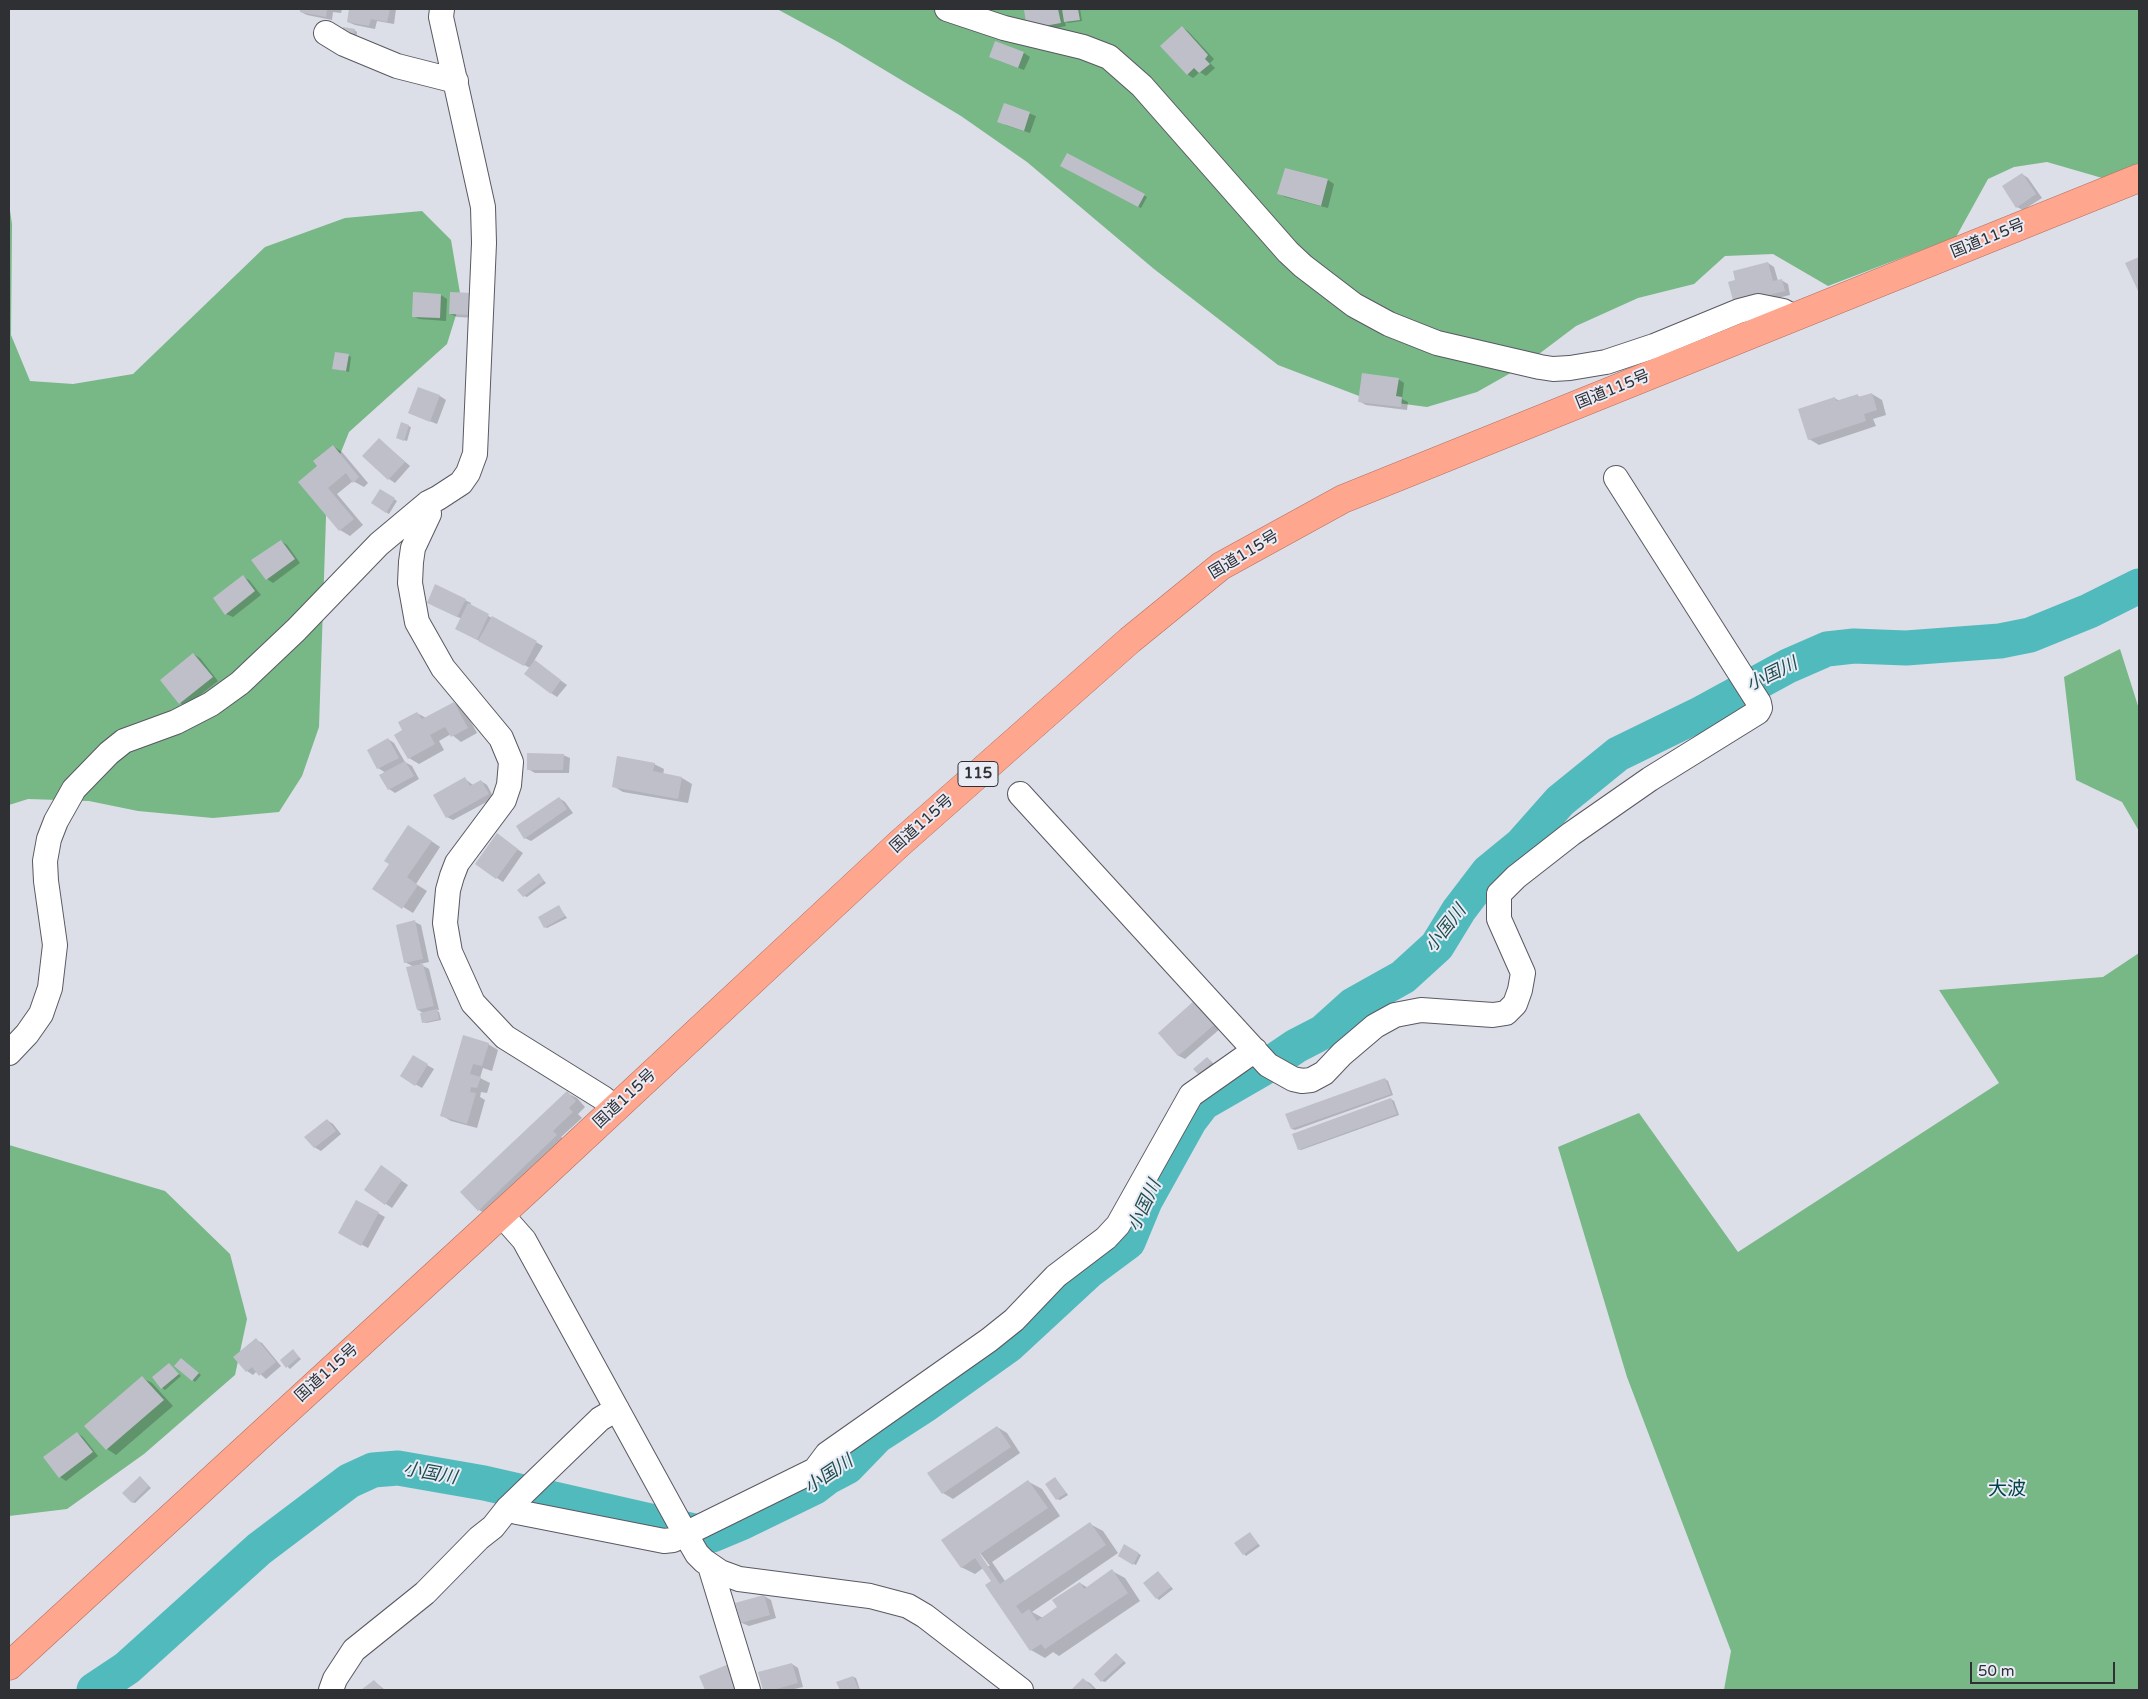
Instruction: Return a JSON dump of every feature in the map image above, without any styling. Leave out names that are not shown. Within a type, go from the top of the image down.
[{"type":"highway","name":"国道115号","points":[[9,1666],[913,832],[1130,640],[1221,566],[1343,499],[2139,178]]},
{"type":"street","points":[[9,1053],[27,1034],[41,1014],[50,988],[55,945],[46,881],[46,861],[49,839],[56,820],[74,789],[109,753],[124,741],[176,722],[211,704],[240,683],[296,630],[379,544],[428,502],[438,498],[461,483],[468,473],[475,454],[484,252],[484,208],[441,17],[442,9]]},
{"type":"street","points":[[947,9],[1004,28],[1083,47],[1109,57],[1142,86],[1288,252],[1303,266],[1366,312],[1437,343],[1540,367],[1553,369],[1570,368],[1614,360],[1654,346],[1739,311],[1758,306],[1783,311],[1794,317]]},
{"type":"street","points":[[326,33],[344,44],[397,66],[456,81]]},
{"type":"street","points":[[1020,794],[1268,1064],[1283,1074],[1302,1081],[1312,1080],[1324,1073],[1342,1054],[1376,1026],[1395,1015],[1421,1010],[1493,1015],[1506,1013],[1515,1004],[1523,974],[1499,920],[1500,894],[1516,877],[1571,834],[1650,779],[1758,712],[1759,702],[1616,478]]},
{"type":"street","points":[[428,502],[429,514],[413,548],[411,562],[410,583],[417,622],[443,668],[501,738],[511,762],[510,785],[504,800],[458,863],[452,876],[448,890],[445,923],[450,952],[473,1003],[505,1037],[615,1108]]},
{"type":"street","points":[[508,1508],[517,1512],[664,1541],[673,1540],[815,1470],[827,1454],[965,1358],[1014,1320],[1056,1276],[1106,1238],[1118,1225],[1191,1095],[1255,1050]]},
{"type":"street","points":[[501,1214],[524,1240],[686,1535],[697,1554],[710,1566],[729,1577],[739,1579],[870,1596],[902,1604],[925,1616],[1020,1690]]},
{"type":"street","points":[[331,1690],[335,1679],[354,1650],[425,1593],[493,1526],[508,1508],[600,1419],[617,1409]]},
{"type":"street","points":[[710,1566],[748,1690]]},
{"type":"green space","points":[[777,9],[2139,9],[2139,176],[2123,184],[2047,162],[2014,167],[1988,179],[1956,237],[1828,286],[1773,254],[1725,256],[1694,284],[1638,298],[1576,326],[1523,366],[1477,392],[1427,407],[1367,399],[1278,365],[1154,269],[1027,162],[961,116],[838,42]]},
{"type":"green space","points":[[9,204],[12,224],[11,335],[30,381],[73,384],[133,374],[265,247],[345,218],[422,211],[451,240],[461,299],[447,344],[349,432],[327,487],[319,727],[302,776],[279,812],[213,818],[138,811],[89,801],[28,799],[9,805]]},
{"type":"green space","points":[[2120,649],[2139,709],[2139,831],[2122,802],[2076,780],[2064,677]]},
{"type":"green space","points":[[2139,953],[2139,1690],[1724,1690],[1731,1651],[1627,1377],[1558,1147],[1639,1113],[1738,1252],[1999,1083],[1939,990],[2103,977]]},
{"type":"green space","points":[[9,1145],[165,1191],[230,1254],[247,1319],[235,1375],[144,1454],[67,1509],[9,1516]]},
{"type":"building","points":[[300,9],[327,9],[326,17],[300,12]]},
{"type":"building","points":[[349,9],[390,9],[387,22],[371,19],[369,26],[347,22]]},
{"type":"building","points":[[1058,9],[1061,23],[1027,29],[1024,10]]},
{"type":"building","points":[[1062,9],[1078,9],[1080,20],[1064,22]]},
{"type":"building","points":[[1182,26],[1208,55],[1205,59],[1210,64],[1199,73],[1194,68],[1187,75],[1160,46]]},
{"type":"building","points":[[343,27],[355,29],[353,39],[341,37]]},
{"type":"building","points":[[995,41],[1024,52],[1018,68],[989,57]]},
{"type":"building","points":[[1004,103],[1030,112],[1024,131],[997,122]]},
{"type":"building","points":[[1067,153],[1145,194],[1138,207],[1060,166]]},
{"type":"building","points":[[1285,168],[1328,179],[1321,206],[1277,194]]},
{"type":"building","points":[[2022,173],[2036,194],[2016,208],[2002,186]]},
{"type":"building","points":[[2139,257],[2139,293],[2125,263]]},
{"type":"building","points":[[1768,262],[1773,281],[1782,279],[1785,291],[1734,304],[1728,282],[1735,280],[1733,271]]},
{"type":"building","points":[[413,292],[441,294],[440,318],[412,317]]},
{"type":"building","points":[[450,292],[473,293],[472,315],[449,314]]},
{"type":"building","points":[[335,352],[349,354],[346,371],[332,369]]},
{"type":"building","points":[[1362,373],[1399,378],[1396,396],[1402,397],[1401,407],[1358,402]]},
{"type":"building","points":[[418,387],[440,395],[430,422],[408,413]]},
{"type":"building","points":[[1872,393],[1877,410],[1864,414],[1866,421],[1808,440],[1798,409],[1835,397],[1836,401],[1858,394],[1858,397]]},
{"type":"building","points":[[401,422],[409,425],[404,441],[396,438]]},
{"type":"building","points":[[379,438],[405,462],[388,480],[362,456]]},
{"type":"building","points":[[333,445],[359,477],[353,483],[346,473],[328,488],[354,519],[339,531],[298,482],[317,466],[313,461]]},
{"type":"building","points":[[380,489],[395,498],[386,513],[371,503]]},
{"type":"building","points":[[281,540],[295,559],[266,580],[251,560]]},
{"type":"building","points":[[243,575],[255,591],[225,615],[213,598]]},
{"type":"building","points":[[435,584],[466,599],[457,617],[427,603]]},
{"type":"building","points":[[468,603],[489,614],[477,640],[455,629]]},
{"type":"building","points":[[492,616],[537,641],[524,666],[478,641]]},
{"type":"building","points":[[193,653],[213,677],[179,704],[160,680]]},
{"type":"building","points":[[535,660],[561,680],[551,694],[524,674]]},
{"type":"building","points":[[454,702],[468,728],[451,737],[445,727],[430,735],[435,744],[408,759],[394,735],[402,730],[398,722],[417,712],[422,719]]},
{"type":"building","points":[[388,738],[399,758],[377,769],[367,750]]},
{"type":"building","points":[[527,753],[564,754],[563,770],[527,770]]},
{"type":"building","points":[[617,756],[655,763],[653,771],[682,777],[678,799],[612,787]]},
{"type":"building","points":[[405,761],[414,776],[388,790],[379,775]]},
{"type":"building","points":[[465,777],[470,786],[481,780],[489,794],[446,818],[433,795]]},
{"type":"building","points":[[559,797],[567,809],[524,839],[516,826]]},
{"type":"building","points":[[408,825],[432,841],[407,877],[418,885],[402,909],[372,889],[389,864],[384,861]]},
{"type":"building","points":[[497,833],[518,849],[496,879],[475,864]]},
{"type":"building","points":[[539,873],[544,881],[523,897],[517,890]]},
{"type":"building","points":[[559,905],[565,916],[544,928],[538,917]]},
{"type":"building","points":[[415,920],[423,959],[404,963],[396,925]]},
{"type":"building","points":[[423,964],[434,1006],[417,1010],[406,967]]},
{"type":"building","points":[[1195,1000],[1215,1024],[1178,1056],[1158,1033]]},
{"type":"building","points":[[437,1009],[439,1019],[422,1023],[420,1013]]},
{"type":"building","points":[[463,1035],[489,1043],[482,1066],[473,1064],[470,1074],[481,1077],[477,1088],[471,1087],[470,1092],[476,1093],[467,1124],[440,1116]]},
{"type":"building","points":[[413,1055],[428,1064],[415,1086],[400,1076]]},
{"type":"building","points":[[1207,1057],[1212,1062],[1199,1075],[1193,1069]]},
{"type":"building","points":[[1385,1078],[1391,1094],[1291,1129],[1285,1114]]},
{"type":"building","points":[[567,1091],[576,1101],[569,1108],[573,1112],[553,1131],[557,1135],[478,1211],[460,1192]]},
{"type":"building","points":[[1391,1098],[1397,1114],[1298,1150],[1292,1134]]},
{"type":"building","points":[[327,1119],[336,1131],[314,1148],[304,1137]]},
{"type":"building","points":[[381,1165],[402,1180],[385,1205],[364,1190]]},
{"type":"building","points":[[356,1200],[379,1212],[361,1246],[338,1233]]},
{"type":"building","points":[[256,1338],[276,1362],[259,1376],[252,1367],[246,1372],[233,1357]]},
{"type":"building","points":[[293,1349],[299,1357],[286,1368],[280,1360]]},
{"type":"building","points":[[181,1358],[199,1373],[192,1381],[174,1366]]},
{"type":"building","points":[[169,1363],[179,1374],[161,1389],[152,1377]]},
{"type":"building","points":[[142,1376],[164,1400],[106,1450],[84,1426]]},
{"type":"building","points":[[997,1426],[1011,1447],[942,1494],[927,1473]]},
{"type":"building","points":[[77,1432],[93,1452],[59,1478],[43,1457]]},
{"type":"building","points":[[140,1476],[149,1486],[132,1503],[122,1493]]},
{"type":"building","points":[[1055,1477],[1066,1493],[1056,1500],[1045,1484]]},
{"type":"building","points":[[1028,1480],[1048,1508],[980,1554],[1000,1584],[1090,1522],[1106,1545],[1016,1606],[1022,1614],[1029,1609],[1037,1621],[1057,1607],[1052,1600],[1080,1582],[1084,1589],[1112,1569],[1128,1593],[1045,1649],[1041,1644],[1030,1651],[985,1585],[991,1581],[975,1558],[961,1568],[941,1540]]},
{"type":"building","points":[[1250,1532],[1258,1544],[1243,1555],[1234,1543]]},
{"type":"building","points":[[1124,1544],[1139,1553],[1133,1565],[1118,1556]]},
{"type":"building","points":[[1158,1571],[1171,1587],[1156,1599],[1143,1583]]},
{"type":"building","points":[[764,1595],[770,1615],[741,1623],[735,1603]]},
{"type":"building","points":[[1116,1653],[1124,1661],[1101,1682],[1094,1674]]},
{"type":"building","points":[[792,1663],[798,1683],[773,1690],[763,1690],[758,1672]]},
{"type":"building","points":[[729,1664],[739,1689],[705,1690],[699,1676]]},
{"type":"building","points":[[853,1676],[859,1690],[840,1690],[836,1682]]},
{"type":"building","points":[[1083,1678],[1095,1690],[1071,1690]]},
{"type":"building","points":[[374,1680],[383,1690],[361,1690]]},
{"type":"waterway","name":"小国川","points":[[94,1690],[127,1668],[259,1549],[349,1481],[373,1470],[398,1468],[484,1483],[712,1535],[815,1487],[828,1477],[847,1467],[877,1436],[925,1405],[1009,1345],[1089,1271],[1128,1242],[1145,1201],[1190,1120],[1203,1103],[1262,1069],[1296,1046],[1323,1032],[1353,1005],[1403,977],[1437,946],[1459,910],[1488,872],[1521,845],[1560,801],[1618,754],[1698,715],[1788,666],[1827,649],[1854,646],[1906,648],[2000,641],[2030,635],[2089,611],[2139,586]]},
{"type":"district","name":"大波","points":[[2007,1490]]}]
